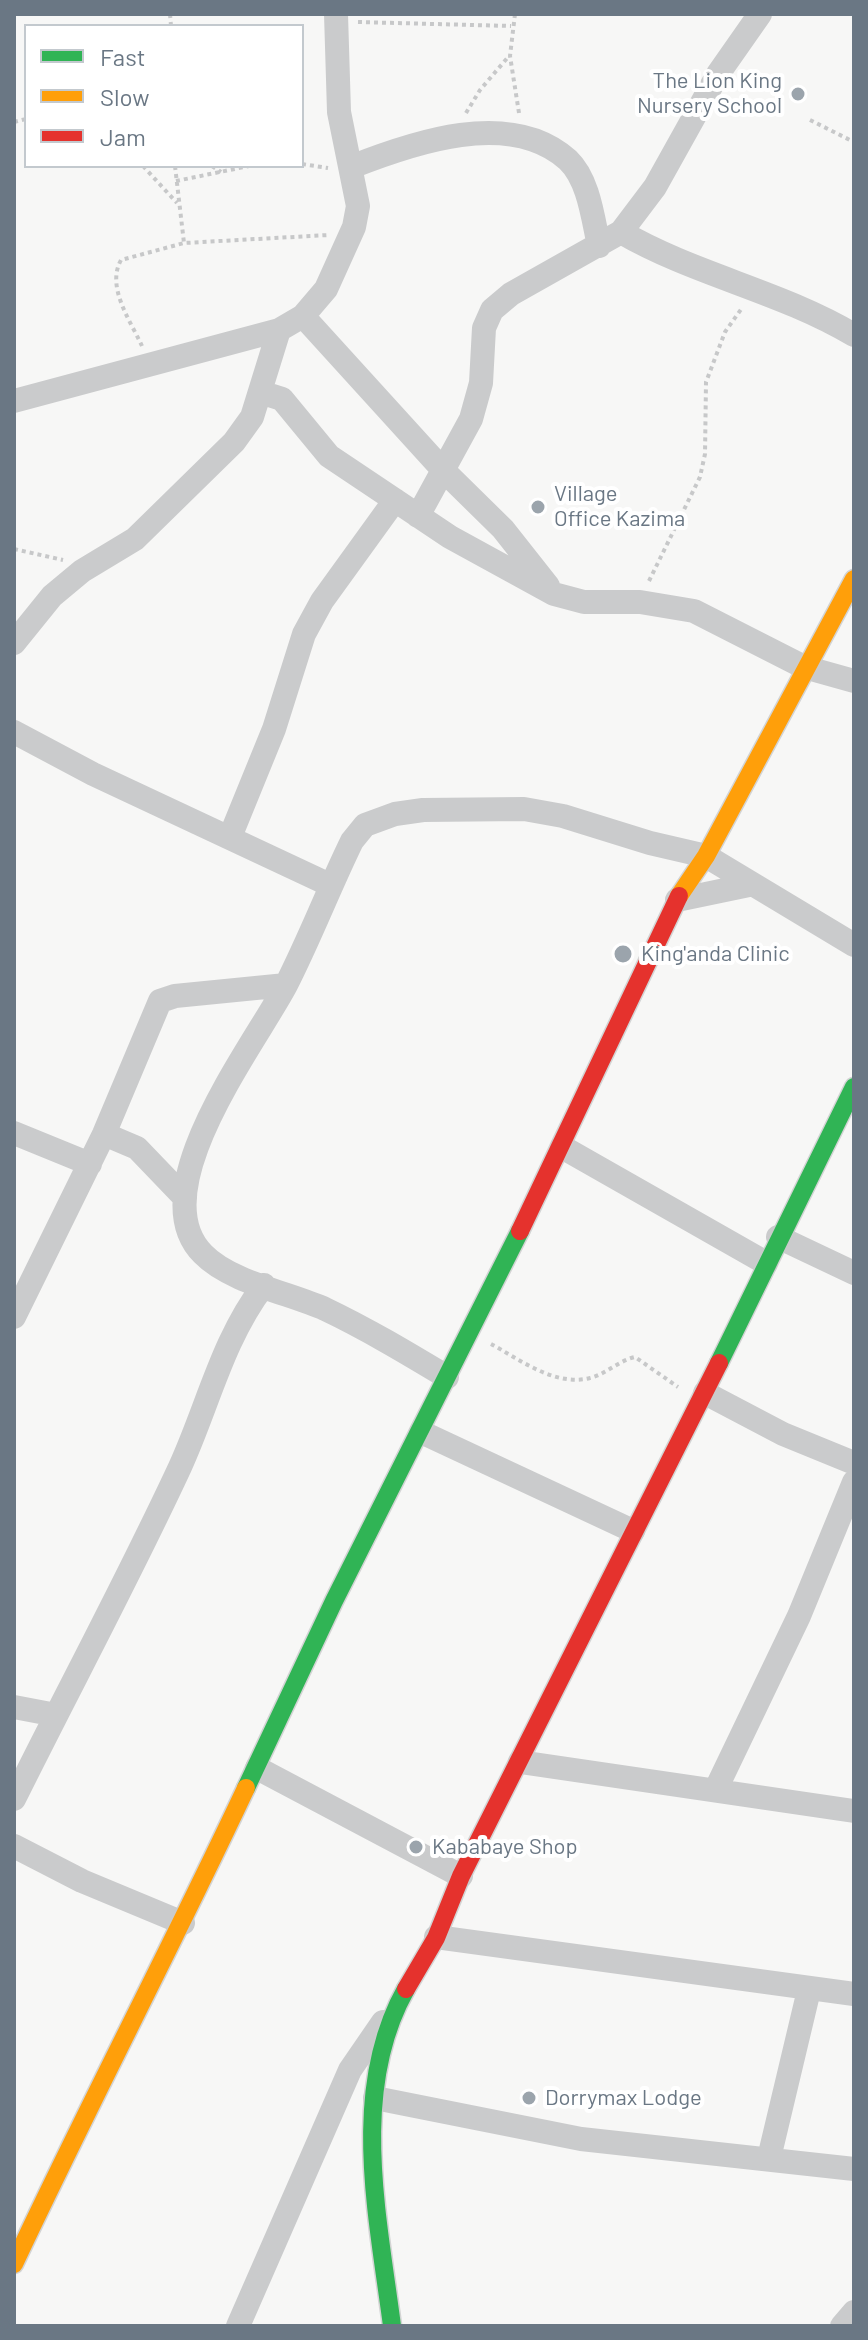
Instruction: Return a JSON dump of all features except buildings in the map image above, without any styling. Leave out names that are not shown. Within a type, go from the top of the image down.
[{"type":"street","points":[[418,516],[474,407],[481,383],[484,328],[492,310],[511,294],[621,232],[655,187],[718,74],[760,14]]},
{"type":"street","points":[[14,401],[279,330],[303,316],[326,289],[351,234],[358,206],[339,112],[336,18]]},
{"type":"street","points":[[351,167],[407,144],[451,134],[492,134],[523,140],[569,161],[587,196],[599,246]]},
{"type":"street","points":[[621,232],[674,261],[826,318],[854,335]]},
{"type":"street","points":[[303,316],[443,470],[503,529],[554,594]]},
{"type":"street","points":[[14,643],[21,616],[82,571],[135,539],[202,477],[243,429],[260,392],[279,330]]},
{"type":"street","points":[[260,392],[282,399],[329,456],[418,516],[554,594],[584,602],[640,602],[694,611],[804,667],[854,681]]},
{"type":"street","points":[[230,837],[274,729],[304,634],[322,601],[395,500]]},
{"type":"street","points":[[14,2264],[102,2077],[183,1923],[334,1601],[562,1147],[677,900],[706,856],[804,667],[854,579]]},
{"type":"street","points":[[14,732],[93,774],[330,885]]},
{"type":"street","points":[[447,1377],[324,1309],[218,1266],[201,1253],[192,1235],[185,1198],[188,1171],[206,1123],[286,985],[330,885],[352,841],[365,825],[395,814],[423,810],[524,809],[563,816],[650,843],[706,856],[749,885],[854,945]]},
{"type":"street","points":[[677,900],[749,885]]},
{"type":"street","points":[[14,1317],[104,1134],[160,1001],[175,996],[286,985]]},
{"type":"street","points":[[238,2326],[350,2070],[436,1937],[461,1876],[703,1396],[778,1237],[854,1087]]},
{"type":"street","points":[[14,1133],[90,1164]]},
{"type":"street","points":[[104,1134],[137,1148],[185,1198]]},
{"type":"street","points":[[562,1147],[766,1263]]},
{"type":"street","points":[[778,1237],[854,1273]]},
{"type":"street","points":[[14,1799],[122,1592],[184,1458],[232,1333],[264,1285]]},
{"type":"street","points":[[703,1396],[854,1463]]},
{"type":"street","points":[[421,1432],[633,1531]]},
{"type":"street","points":[[716,1789],[799,1616],[854,1482]]},
{"type":"street","points":[[14,1707],[56,1715]]},
{"type":"street","points":[[520,1762],[854,1811]]},
{"type":"street","points":[[257,1768],[461,1876]]},
{"type":"street","points":[[14,1846],[82,1881],[183,1923]]},
{"type":"street","points":[[436,1937],[854,1994]]},
{"type":"street","points":[[769,2158],[809,1990]]},
{"type":"street","points":[[392,2326],[376,2187],[375,2098],[386,2034],[402,1994]]},
{"type":"street","points":[[375,2098],[581,2139],[854,2169]]},
{"type":"street","points":[[842,2326],[854,2312]]},
{"type":"path","points":[[515,14],[511,26],[510,56],[523,140]]},
{"type":"path","points":[[336,18],[511,26]]},
{"type":"path","points":[[451,134],[480,90],[510,56]]},
{"type":"path","points":[[810,120],[854,142]]},
{"type":"path","points":[[145,168],[177,203]]},
{"type":"path","points":[[175,168],[184,243]]},
{"type":"path","points":[[215,168],[221,172]]},
{"type":"path","points":[[176,181],[240,168]]},
{"type":"path","points":[[151,366],[116,290],[115,271],[121,260],[184,243],[351,234]]},
{"type":"path","points":[[640,602],[665,543],[700,477],[705,454],[706,382],[714,357],[725,332],[755,289]]},
{"type":"path","points":[[14,549],[47,555],[82,571]]},
{"type":"path","points":[[469,1332],[530,1366],[565,1379],[590,1378],[617,1362],[635,1357],[665,1381],[703,1396]]},
{"type":"traffic: fast","points":[[719,1363],[854,1087]]},
{"type":"traffic: fast","points":[[246,1788],[334,1601],[520,1231]]},
{"type":"traffic: fast","points":[[392,2326],[375,2198],[373,2111],[378,2069],[388,2028],[406,1989]]},
{"type":"traffic: slow","points":[[679,896],[706,856],[854,579]]},
{"type":"traffic: slow","points":[[14,2264],[246,1788]]},
{"type":"traffic: jam","points":[[520,1231],[679,896]]},
{"type":"traffic: jam","points":[[406,1989],[436,1938],[461,1876],[719,1363]]},
{"type":"place","name":"The Lion King Nursery School","points":[[798,94]]},
{"type":"place","name":"Village Office Kazima","points":[[538,507]]},
{"type":"place","name":"King'anda Clinic","points":[[623,954]]},
{"type":"place","name":"Kababaye Shop","points":[[416,1847]]},
{"type":"place","name":"Dorrymax Lodge","points":[[529,2098]]}]
